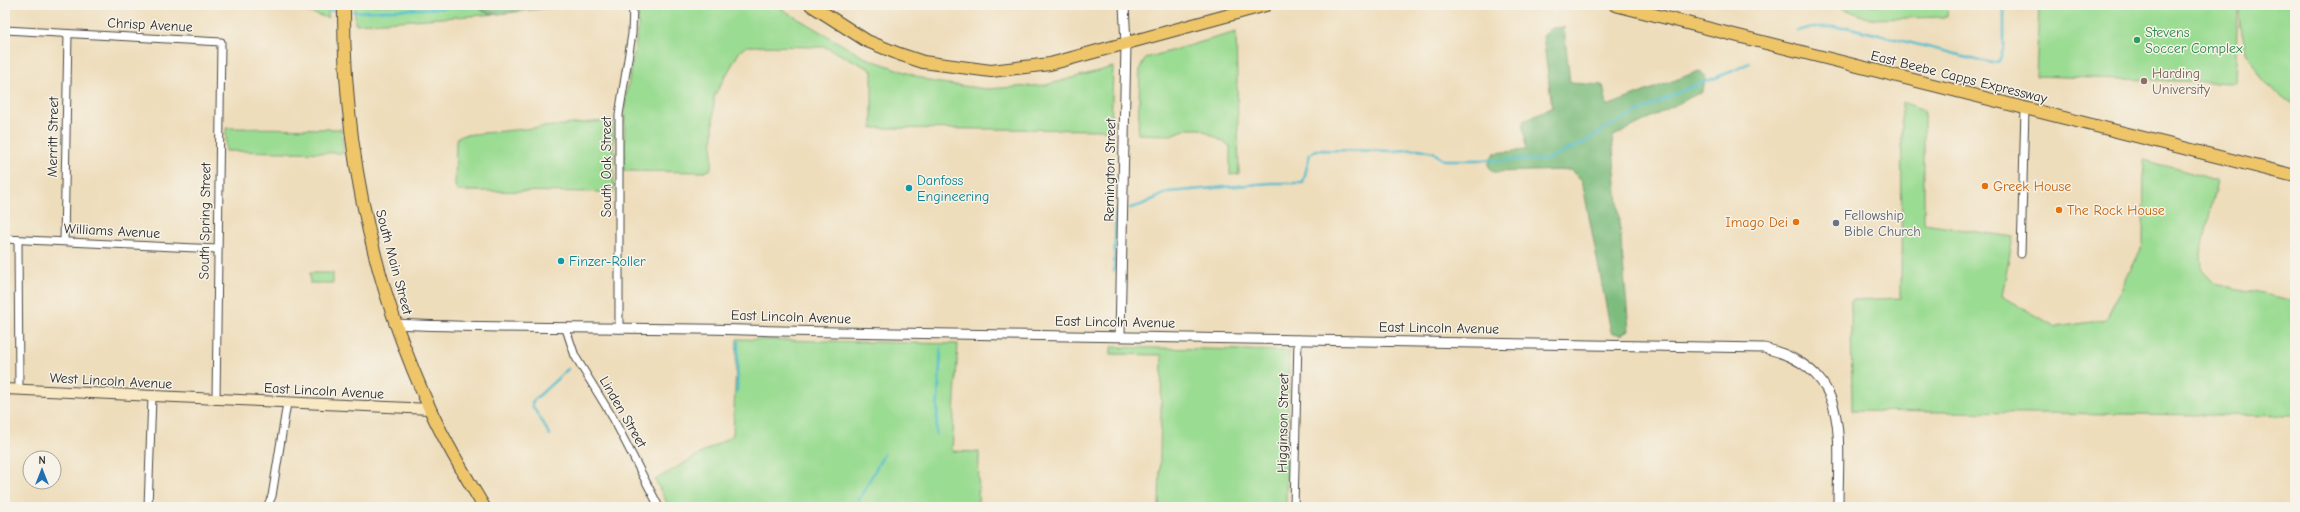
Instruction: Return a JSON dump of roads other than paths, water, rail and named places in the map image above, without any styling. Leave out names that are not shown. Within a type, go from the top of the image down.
[{"type":"main road","name":"South Main Street","points":[[344,5],[347,92],[354,160],[372,246],[394,324],[430,409],[484,507]]},
{"type":"main road","points":[[812,5],[867,41],[923,62],[991,71],[1050,64],[1266,5]]},
{"type":"main road","name":"East Beebe Capps Expressway","points":[[1615,5],[2295,176]]},
{"type":"main road","name":"West Lincoln Avenue","points":[[5,389],[216,400]]},
{"type":"main road","name":"East Lincoln Avenue","points":[[216,400],[430,409]]},
{"type":"street","name":"South Oak Street","points":[[619,329],[619,115],[632,34],[633,5]]},
{"type":"street","name":"Remington Street","points":[[1120,336],[1126,44],[1124,5]]},
{"type":"street","name":"Chrisp Avenue","points":[[5,30],[221,42]]},
{"type":"street","name":"Merritt Street","points":[[64,242],[68,34]]},
{"type":"street","name":"South Spring Street","points":[[216,400],[221,42]]},
{"type":"street","points":[[2021,254],[2025,109]]},
{"type":"street","name":"Williams Avenue","points":[[5,239],[217,249]]},
{"type":"street","points":[[18,240],[19,390]]},
{"type":"street","name":"East Lincoln Avenue","points":[[394,324],[566,329],[719,329],[781,332],[1120,336],[1764,348],[1785,353],[1808,366],[1824,382],[1833,401],[1837,419],[1838,507]]},
{"type":"street","name":"Linden Street","points":[[566,329],[575,356],[613,418],[660,507]]},
{"type":"street","name":"Higginson Street","points":[[1294,507],[1298,339]]},
{"type":"street","points":[[148,507],[152,397]]},
{"type":"street","points":[[267,507],[272,496],[287,403]]},
{"type":"waterway","points":[[313,5],[325,10],[338,11]]},
{"type":"waterway","points":[[353,12],[511,5]]},
{"type":"waterway","points":[[1797,31],[1812,27],[1847,27],[1992,63],[1999,61],[2004,47],[2004,5]]},
{"type":"waterway","points":[[1130,208],[1141,205],[1168,192],[1270,183],[1303,183],[1310,154],[1315,150],[1395,151],[1419,149],[1433,152],[1443,160],[1547,160],[1587,141],[1604,129],[1681,91],[1733,71],[1749,63]]},
{"type":"waterway","points":[[1114,271],[1116,211]]},
{"type":"waterway","points":[[737,391],[738,342]]},
{"type":"waterway","points":[[936,434],[941,348]]},
{"type":"waterway","points":[[550,435],[533,407],[532,402],[568,369]]},
{"type":"waterway","points":[[855,507],[884,454]]},
{"type":"place","name":"Stevens Soccer Complex","points":[[2137,40]]},
{"type":"place","name":"Harding University","points":[[2144,81]]},
{"type":"place","name":"Greek House","points":[[1985,186]]},
{"type":"place","name":"Danfoss Engineering","points":[[909,188]]},
{"type":"place","name":"The Rock House","points":[[2059,210]]},
{"type":"place","name":"Imago Dei","points":[[1796,222]]},
{"type":"place","name":"Fellowship Bible Church","points":[[1836,223]]},
{"type":"place","name":"Finzer-Roller","points":[[561,261]]}]
